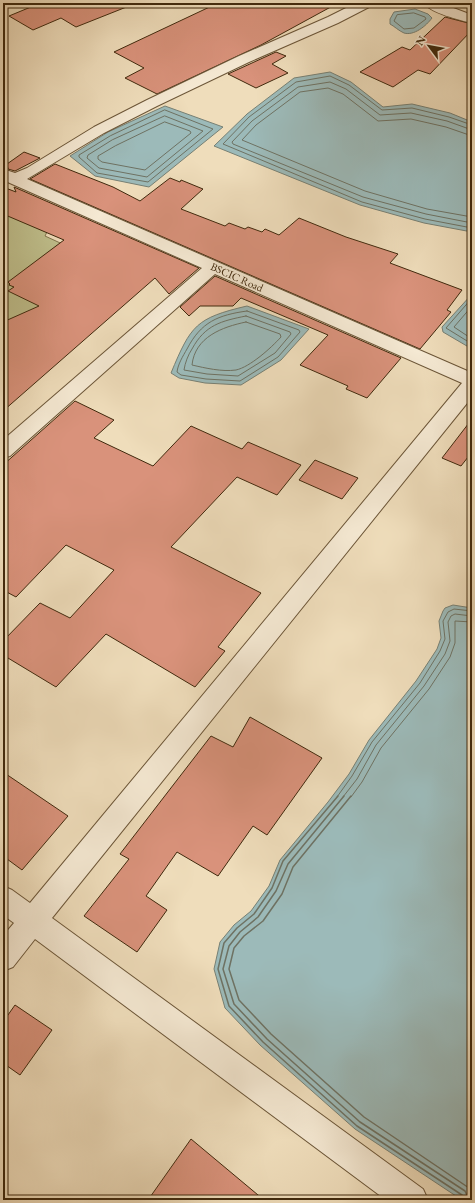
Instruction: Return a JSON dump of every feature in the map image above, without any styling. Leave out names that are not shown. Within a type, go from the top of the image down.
[{"type":"street","points":[[9,176],[32,171],[99,130],[152,103],[244,59],[333,20],[366,3]]},
{"type":"street","points":[[430,3],[444,10],[472,20]]},
{"type":"street","name":"BSCIC Road","points":[[9,176],[472,380]]},
{"type":"street","points":[[3,451],[213,267]]},
{"type":"street","points":[[3,957],[472,384]]},
{"type":"street","points":[[3,899],[412,1200]]},
{"type":"green space","points":[[3,187],[33,201],[48,230],[45,236],[82,253],[96,274],[3,347]]},
{"type":"water","points":[[415,9],[428,14],[432,18],[420,30],[408,34],[400,31],[390,24],[390,19],[394,12]]},
{"type":"water","points":[[330,72],[351,82],[383,107],[412,104],[450,113],[472,122],[472,232],[424,223],[360,205],[214,146],[247,114],[294,78]]},
{"type":"water","points":[[165,106],[223,127],[149,187],[95,176],[70,156],[108,132]]},
{"type":"water","points":[[472,294],[472,349],[443,332],[442,327]]},
{"type":"water","points":[[247,306],[309,329],[281,360],[241,385],[205,383],[179,378],[171,373],[184,344],[197,326],[216,315]]},
{"type":"water","points":[[453,605],[472,608],[472,1200],[462,1200],[355,1129],[260,1045],[225,1008],[214,969],[220,942],[234,925],[251,911],[269,886],[280,860],[328,802],[349,774],[369,740],[416,681],[437,649],[441,638],[439,621],[443,611],[445,608]]},
{"type":"building","points":[[36,3],[134,4],[76,27],[61,18],[33,30],[9,16],[38,4]]},
{"type":"building","points":[[218,3],[338,3],[261,45],[157,94],[125,78],[144,68],[114,52]]},
{"type":"building","points":[[445,17],[472,24],[472,30],[430,74],[418,70],[393,87],[360,72],[402,47],[410,50]]},
{"type":"building","points":[[276,52],[286,56],[272,64],[288,73],[256,88],[228,74]]},
{"type":"building","points":[[24,152],[40,158],[15,171],[8,169],[7,164]]},
{"type":"building","points":[[55,164],[113,187],[140,201],[170,178],[180,182],[181,180],[203,189],[181,209],[225,226],[229,223],[245,229],[248,227],[262,232],[265,229],[279,235],[299,218],[346,237],[398,254],[390,263],[462,290],[447,310],[451,312],[420,349],[30,179]]},
{"type":"building","points":[[3,187],[16,192],[14,187],[199,268],[169,294],[155,278],[3,411],[3,322],[39,306],[8,291],[14,287],[9,285],[10,284],[8,282],[64,240],[3,214]]},
{"type":"building","points":[[215,276],[401,358],[367,398],[346,389],[348,386],[300,365],[328,335],[241,298],[233,306],[200,306],[189,316],[180,307]]},
{"type":"building","points":[[75,401],[114,420],[94,438],[153,466],[191,426],[242,449],[248,442],[301,465],[277,495],[237,477],[171,547],[261,593],[218,647],[225,651],[195,687],[106,634],[56,687],[3,655],[3,641],[40,603],[70,618],[114,570],[66,545],[16,597],[3,590],[3,465]]},
{"type":"building","points":[[472,419],[472,452],[461,466],[442,458]]},
{"type":"building","points":[[315,460],[358,478],[342,499],[299,480]]},
{"type":"building","points":[[250,717],[322,758],[267,835],[253,826],[218,876],[177,852],[146,896],[167,910],[137,952],[84,916],[129,859],[120,854],[211,736],[233,747]]},
{"type":"building","points":[[3,772],[68,816],[22,870],[3,856]]},
{"type":"building","points":[[15,1005],[52,1030],[20,1075],[3,1063],[3,1022]]},
{"type":"building","points":[[191,1139],[264,1200],[148,1200]]}]
